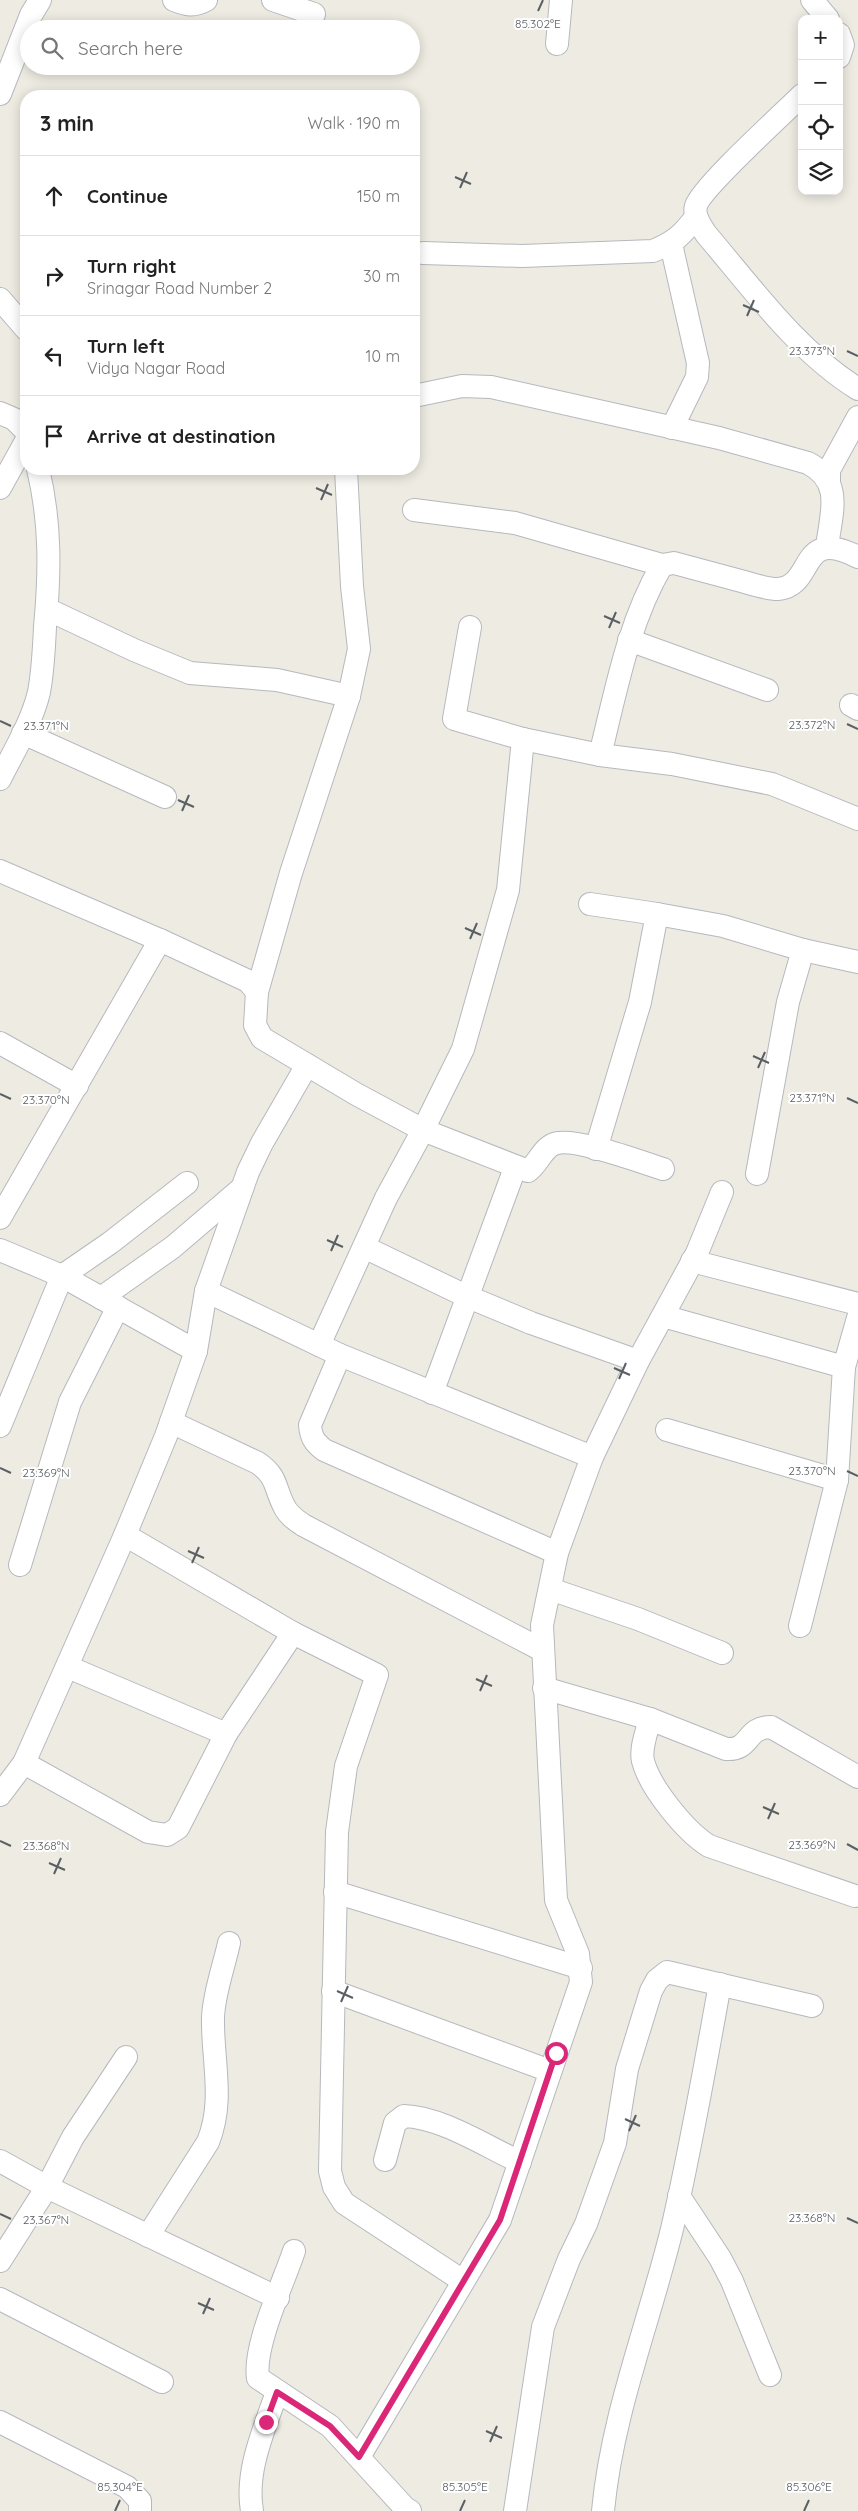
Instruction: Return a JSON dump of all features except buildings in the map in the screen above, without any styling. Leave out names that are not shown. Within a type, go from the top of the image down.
[{"type":"street","points":[[29,20],[40,0]]},
{"type":"street","points":[[174,0],[186,5],[198,4],[206,0]]},
{"type":"street","points":[[273,0],[314,14]]},
{"type":"street","points":[[557,44],[560,0]]},
{"type":"street","points":[[812,0],[825,15]]},
{"type":"street","points":[[0,94],[20,43]]},
{"type":"street","points":[[798,98],[710,186],[696,206],[696,217],[706,234],[794,336],[828,367],[858,389]]},
{"type":"street","points":[[423,253],[550,255],[653,251],[671,244],[680,237],[696,217]]},
{"type":"street","points":[[671,244],[698,363],[697,377],[672,428]]},
{"type":"street","points":[[0,299],[20,322]]},
{"type":"street","points":[[420,395],[462,386],[491,387],[672,428],[808,463],[822,470],[833,492],[827,547]]},
{"type":"street","points":[[0,413],[14,419],[20,425]]},
{"type":"street","points":[[828,480],[829,470],[858,417]]},
{"type":"street","points":[[0,488],[20,452]]},
{"type":"street","points":[[0,778],[23,733],[38,693],[50,566],[44,492],[40,475]]},
{"type":"street","points":[[346,475],[352,586],[359,649],[349,696],[291,873],[257,992],[255,1025],[262,1038],[424,1130],[516,1168],[528,1171],[536,1166],[552,1144],[561,1142],[596,1149],[663,1169]]},
{"type":"street","points":[[414,510],[515,523],[662,565],[674,563],[779,589],[792,584],[816,551],[827,547],[846,551],[858,557]]},
{"type":"street","points":[[600,756],[629,640],[651,583],[662,565]]},
{"type":"street","points":[[47,609],[134,650],[190,673],[277,680],[349,696]]},
{"type":"street","points":[[470,627],[454,719],[600,756],[672,764],[772,784],[858,819]]},
{"type":"street","points":[[629,640],[767,690]]},
{"type":"street","points":[[23,733],[165,797]]},
{"type":"street","points":[[319,1345],[386,1198],[424,1130],[462,1049],[508,890],[523,738]]},
{"type":"street","points":[[0,871],[160,940],[248,982],[257,992]]},
{"type":"street","points":[[590,904],[722,926],[803,950],[858,962]]},
{"type":"street","points":[[596,1149],[640,1002],[657,914]]},
{"type":"street","points":[[0,1218],[160,940]]},
{"type":"street","points":[[757,1174],[788,1002],[803,950]]},
{"type":"street","points":[[0,1043],[77,1086]]},
{"type":"street","points":[[0,1795],[24,1763],[125,1535],[171,1422],[196,1351],[206,1291],[243,1187],[262,1143],[307,1065]]},
{"type":"street","points":[[432,1393],[466,1296],[516,1168]]},
{"type":"street","points":[[0,1426],[62,1276],[110,1243],[187,1183]]},
{"type":"street","points":[[20,1565],[70,1402],[109,1303],[243,1187]]},
{"type":"street","points":[[359,2457],[500,2220],[581,1982],[578,1954],[556,1900],[542,1625],[557,1553],[592,1457],[638,1361],[692,1261],[722,1192]]},
{"type":"street","points":[[364,1247],[466,1296],[531,1323],[638,1361]]},
{"type":"street","points":[[1,1253],[62,1276],[196,1351]]},
{"type":"street","points":[[692,1261],[858,1304]]},
{"type":"street","points":[[206,1291],[340,1356],[592,1457]]},
{"type":"street","points":[[663,1316],[844,1367]]},
{"type":"street","points":[[800,1626],[837,1480],[844,1367],[858,1318]]},
{"type":"street","points":[[340,1356],[310,1425],[311,1436],[317,1444],[324,1450],[557,1553]]},
{"type":"street","points":[[171,1422],[269,1470],[275,1480],[284,1506],[293,1518],[303,1525],[542,1650]]},
{"type":"street","points":[[667,1430],[837,1480]]},
{"type":"street","points":[[125,1535],[293,1633],[377,1675],[346,1766],[337,1832],[330,2171],[334,2186],[344,2203],[463,2281]]},
{"type":"street","points":[[550,1589],[638,1619],[722,1653]]},
{"type":"street","points":[[24,1763],[148,1832],[167,1835],[178,1828],[226,1734],[293,1633]]},
{"type":"street","points":[[68,1667],[226,1734]]},
{"type":"street","points":[[544,1688],[650,1719],[711,1744],[736,1750],[743,1747],[754,1730],[761,1727],[771,1727],[858,1777]]},
{"type":"street","points":[[650,1719],[642,1750],[643,1762],[659,1792],[685,1827],[698,1839],[709,1846],[855,1896]]},
{"type":"street","points":[[335,1892],[581,1968]]},
{"type":"street","points":[[148,2236],[208,2142],[214,2128],[218,2093],[213,2015],[229,1943]]},
{"type":"street","points":[[515,2511],[543,2328],[569,2259],[586,2224],[615,2142],[627,2069],[651,1991],[657,1980],[667,1972],[812,2006]]},
{"type":"street","points":[[602,2511],[619,2422],[679,2196],[697,2113],[720,1984]]},
{"type":"street","points":[[333,1991],[550,2072]]},
{"type":"street","points":[[0,2261],[47,2187],[73,2136],[126,2057]]},
{"type":"street","points":[[385,2160],[395,2123],[404,2116],[420,2116],[520,2162]]},
{"type":"street","points":[[0,2161],[47,2187],[278,2298]]},
{"type":"street","points":[[679,2196],[720,2258],[732,2281],[770,2374]]},
{"type":"street","points":[[294,2251],[260,2348],[256,2365],[258,2378],[330,2426],[404,2508],[410,2511]]},
{"type":"street","points":[[0,2299],[162,2382]]},
{"type":"street","points":[[252,2511],[250,2496],[256,2453],[277,2392]]},
{"type":"street","points":[[0,2422],[127,2487],[140,2501],[140,2511]]},
{"type":"route","points":[[266,2422],[277,2392],[330,2426],[359,2457],[500,2220],[556,2053]]}]
